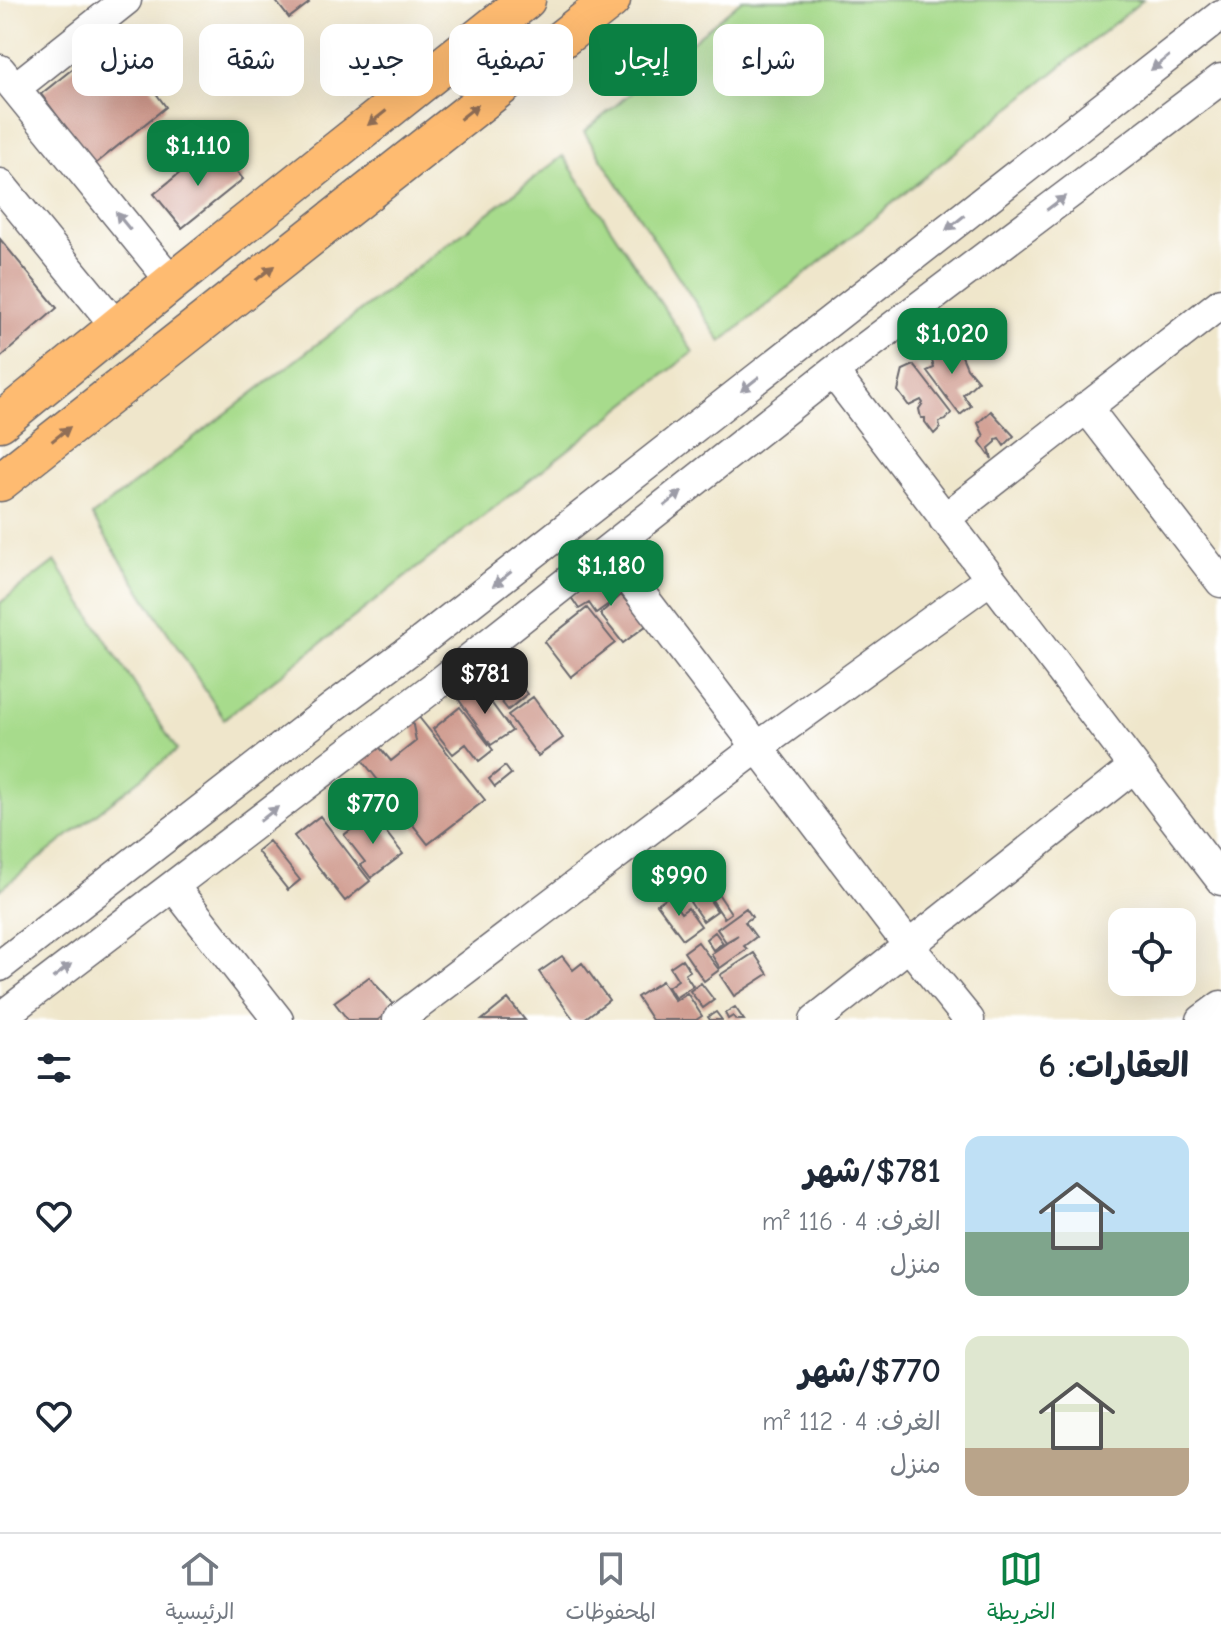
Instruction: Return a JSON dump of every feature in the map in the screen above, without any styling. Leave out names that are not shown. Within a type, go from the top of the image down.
[{"type":"main road","points":[[0,422],[526,0]]},
{"type":"main road","points":[[0,482],[611,0]]},
{"type":"street","points":[[126,0],[8,79],[172,282]]},
{"type":"street","points":[[0,966],[414,647],[1221,15]]},
{"type":"street","points":[[0,1018],[363,742],[833,372],[1221,79]]},
{"type":"street","points":[[0,184],[116,326]]},
{"type":"street","points":[[944,519],[1086,407],[1217,313]]},
{"type":"street","points":[[833,372],[1134,767],[1217,866]]},
{"type":"street","points":[[1086,407],[1221,582]]},
{"type":"street","points":[[608,551],[909,946],[969,1020]]},
{"type":"street","points":[[398,1020],[758,747],[990,579]]},
{"type":"street","points":[[414,647],[409,658],[410,670],[417,679],[428,684],[439,683]]},
{"type":"street","points":[[332,708],[352,707],[361,713],[366,733],[363,742]]},
{"type":"street","points":[[815,1020],[1134,767]]},
{"type":"street","points":[[174,887],[278,1020]]},
{"type":"street","points":[[1202,1020],[1221,1006]]},
{"type":"green space","points":[[742,0],[1143,0],[721,342],[584,132],[627,96],[697,96],[697,38],[713,24],[713,96],[824,96],[824,24],[713,24]]},
{"type":"green space","points":[[563,156],[693,352],[224,719],[92,516]]},
{"type":"green space","points":[[55,561],[177,750],[0,890],[0,603]]},
{"type":"building","points":[[275,0],[306,0],[309,3],[289,18]]},
{"type":"building","points":[[72,69],[72,96],[158,96],[166,107],[94,165],[41,94]]},
{"type":"building","points":[[207,151],[219,165],[226,158],[243,179],[182,228],[154,194]]},
{"type":"building","points":[[0,239],[57,308],[0,358]]},
{"type":"building","points":[[947,341],[962,356],[978,381],[963,395],[971,406],[960,415],[927,371],[934,368],[930,353]]},
{"type":"building","points":[[914,365],[951,413],[946,420],[939,422],[940,428],[934,434],[925,418],[921,418],[921,400],[909,406],[898,391],[903,370]]},
{"type":"building","points":[[991,411],[1014,436],[1004,446],[999,438],[996,439],[989,448],[992,459],[980,442],[984,436],[978,423]]},
{"type":"building","points":[[607,574],[621,595],[596,613],[589,603],[579,609],[571,597]]},
{"type":"building","points":[[621,595],[647,625],[623,643],[600,614]]},
{"type":"building","points":[[587,608],[615,643],[571,677],[544,642]]},
{"type":"building","points":[[509,671],[527,694],[508,710],[489,686]]},
{"type":"building","points":[[479,686],[512,731],[491,745],[459,700]]},
{"type":"building","points":[[533,697],[563,738],[538,756],[508,715]]},
{"type":"building","points":[[460,707],[493,750],[479,761],[466,744],[453,754],[433,729]]},
{"type":"building","points":[[418,716],[485,800],[428,844],[359,756],[376,743],[391,761],[416,741],[412,720]]},
{"type":"building","points":[[505,766],[511,774],[495,787],[489,779]]},
{"type":"building","points":[[372,814],[403,854],[371,878],[361,865],[365,862],[344,835]]},
{"type":"building","points":[[320,816],[370,881],[345,901],[294,836]]},
{"type":"building","points":[[269,841],[300,880],[288,890],[257,851]]},
{"type":"building","points":[[714,885],[719,892],[709,899],[717,911],[703,921],[690,902]]},
{"type":"building","points":[[688,886],[693,893],[682,902],[677,895]]},
{"type":"building","points":[[719,895],[731,913],[724,918],[712,900]]},
{"type":"building","points":[[669,896],[681,913],[688,908],[701,926],[683,939],[657,904]]},
{"type":"building","points":[[746,908],[752,917],[745,922],[756,937],[744,946],[747,949],[720,968],[711,954],[738,935],[726,942],[717,929]]},
{"type":"building","points":[[715,932],[723,943],[713,950],[706,939]]},
{"type":"building","points":[[698,942],[719,970],[704,981],[684,952]]},
{"type":"building","points":[[754,953],[768,974],[734,996],[720,975]]},
{"type":"building","points":[[562,956],[573,970],[582,963],[609,1000],[583,1020],[574,1020],[539,972]]},
{"type":"building","points":[[682,959],[690,971],[685,974],[693,986],[675,998],[668,987],[678,980],[670,967]]},
{"type":"building","points":[[369,977],[395,1006],[378,1020],[348,1020],[334,1002]]},
{"type":"building","points":[[662,981],[675,1001],[687,993],[702,1016],[696,1020],[652,1020],[637,997]]},
{"type":"building","points":[[701,983],[714,1000],[703,1008],[690,991]]},
{"type":"building","points":[[508,999],[525,1020],[482,1020]]},
{"type":"building","points":[[735,1007],[744,1020],[736,1020],[733,1016],[728,1019],[725,1013]]},
{"type":"building","points":[[716,1012],[722,1020],[710,1020],[708,1017]]}]
